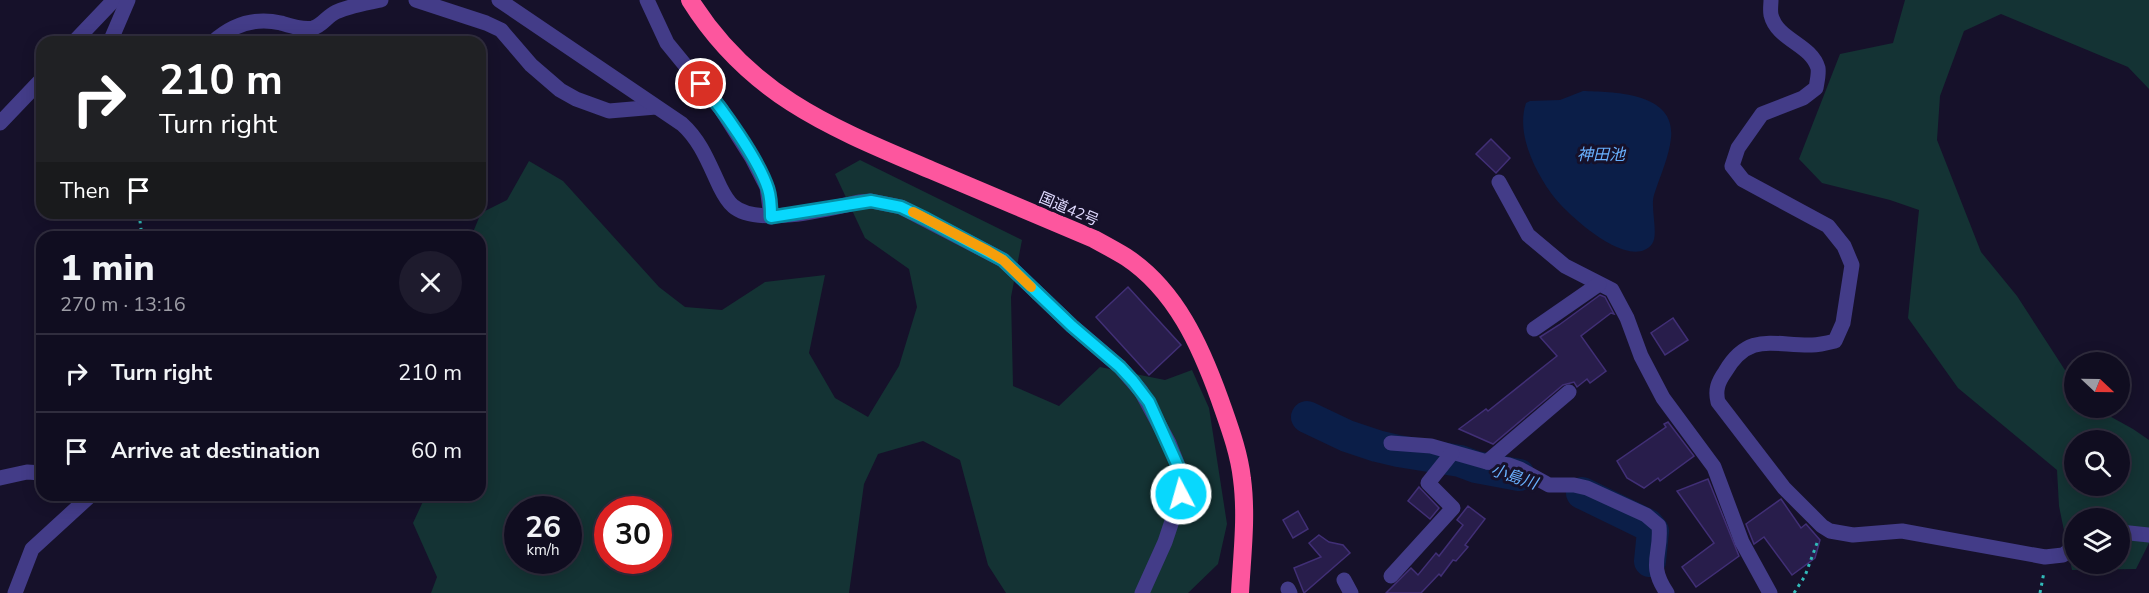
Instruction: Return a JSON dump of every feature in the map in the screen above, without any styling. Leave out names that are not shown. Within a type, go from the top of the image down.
[{"type":"highway","name":"国道42号","points":[[690,0],[726,48],[747,69],[785,100],[841,131],[1094,239],[1128,258],[1156,284],[1175,307],[1200,349],[1238,455],[1244,502],[1240,593]]},
{"type":"street","points":[[80,36],[114,0]]},
{"type":"street","points":[[113,36],[128,0]]},
{"type":"street","points":[[220,36],[242,23],[259,20],[309,28],[321,24],[339,11],[381,0]]},
{"type":"street","points":[[416,0],[501,30],[531,65],[560,90],[576,99],[609,111],[656,107]]},
{"type":"street","points":[[499,0],[692,133],[732,206],[749,214],[771,217],[871,201],[901,207],[1003,260],[1072,326],[1120,367],[1149,402],[1169,443],[1184,482],[1165,542],[1142,593]]},
{"type":"street","points":[[647,0],[667,43],[709,92],[752,158],[767,187],[771,217]]},
{"type":"street","points":[[1770,0],[1771,15],[1778,28],[1810,54],[1818,70],[1816,88],[1803,98],[1762,114],[1738,148],[1732,166],[1743,180],[1828,226],[1844,246],[1852,265],[1848,300],[1843,323],[1835,341],[1813,345],[1768,342],[1752,345],[1733,360],[1718,383],[1716,394],[1718,402],[1784,488],[1822,526],[1830,531],[1852,535],[1902,531],[2045,557],[2064,554]]},
{"type":"street","points":[[0,123],[36,85]]},
{"type":"street","points":[[1499,182],[1528,234],[1565,266],[1609,287],[1617,297],[1658,389],[1714,467],[1742,542],[1770,593]]},
{"type":"street","points":[[1534,329],[1599,284]]},
{"type":"street","points":[[1487,462],[1569,392]]},
{"type":"street","points":[[1391,443],[1431,446],[1520,469],[1549,485],[1574,485],[1587,488],[1646,514],[1659,526],[1660,534],[1655,563],[1657,577],[1667,593]]},
{"type":"street","points":[[1391,576],[1453,508],[1428,483],[1452,453]]},
{"type":"street","points":[[0,478],[27,472],[36,473]]},
{"type":"street","points":[[15,593],[32,549],[84,501]]},
{"type":"street","points":[[2130,533],[2149,535]]},
{"type":"path","points":[[1794,593],[1801,585],[1809,568],[1822,526]]},
{"type":"green space","points":[[1905,0],[2149,0],[2149,89],[2128,67],[2001,14],[1964,31],[1940,96],[1937,140],[1981,252],[2017,296],[2064,369],[2064,418],[2113,418],[2149,440],[2149,543],[2136,569],[2130,569],[2130,508],[2064,508],[2064,531],[2059,506],[2057,470],[1958,388],[1908,318],[1919,210],[1890,200],[1822,183],[1799,159],[1840,54],[1893,43]]},
{"type":"green space","points":[[860,160],[1022,240],[1011,297],[1013,386],[1059,406],[1100,367],[1165,380],[1192,370],[1209,408],[1227,524],[1218,564],[1188,593],[1006,593],[988,565],[960,460],[923,441],[878,454],[864,484],[849,593],[431,593],[437,577],[413,523],[423,501],[486,501],[486,231],[474,231],[478,219],[486,219],[486,210],[507,200],[529,161],[563,181],[659,287],[685,307],[722,310],[765,282],[825,275],[809,353],[835,398],[868,417],[899,366],[917,307],[909,269],[865,238],[835,174]]},
{"type":"water","name":"神田池","points":[[1583,91],[1610,92],[1640,98],[1664,111],[1670,123],[1670,145],[1653,200],[1654,240],[1642,251],[1629,251],[1614,246],[1569,213],[1551,193],[1528,150],[1523,126],[1526,103],[1560,100]]},
{"type":"building","points":[[1491,139],[1510,158],[1496,173],[1476,154]]},
{"type":"building","points":[[1128,287],[1181,345],[1149,375],[1096,317]]},
{"type":"building","points":[[1600,295],[1605,297],[1614,314],[1611,313],[1581,336],[1606,371],[1590,383],[1587,379],[1577,387],[1574,382],[1563,385],[1493,444],[1459,429],[1486,409],[1488,411],[1557,356],[1540,337]]},
{"type":"building","points":[[1673,318],[1688,340],[1665,355],[1651,333]]},
{"type":"building","points":[[1668,422],[1694,456],[1660,481],[1658,478],[1644,488],[1627,478],[1617,461],[1666,427],[1664,424]]},
{"type":"building","points":[[1708,479],[1739,556],[1696,587],[1682,567],[1714,543],[1677,491]]},
{"type":"building","points":[[1419,487],[1439,508],[1430,519],[1408,501]]},
{"type":"building","points":[[1781,499],[1801,528],[1806,524],[1820,540],[1815,558],[1792,575],[1764,537],[1754,544],[1746,524]]},
{"type":"building","points":[[1468,506],[1485,519],[1465,545],[1468,547],[1456,561],[1453,560],[1441,576],[1439,574],[1421,593],[1386,593],[1411,568],[1418,575],[1436,553],[1439,556],[1463,525],[1457,520]]},
{"type":"building","points":[[1298,511],[1308,529],[1293,538],[1283,520]]},
{"type":"building","points":[[1319,535],[1329,542],[1343,545],[1350,553],[1304,593],[1294,568],[1321,557],[1309,543]]},
{"type":"waterway","name":"小島川","points":[[1307,417],[1347,436],[1377,446],[1460,461],[1476,467],[1519,475]]},
{"type":"waterway","name":"小島川","points":[[1582,493],[1648,525],[1653,531],[1650,561]]},
{"type":"slow traffic","points":[[913,212],[1003,260],[1031,287]]},
{"type":"route","points":[[701,84],[736,132],[762,177],[770,196],[771,217],[859,202],[888,203],[926,219],[1003,260],[1072,326],[1120,367],[1141,391],[1149,402],[1182,475],[1184,482],[1181,494]]}]
